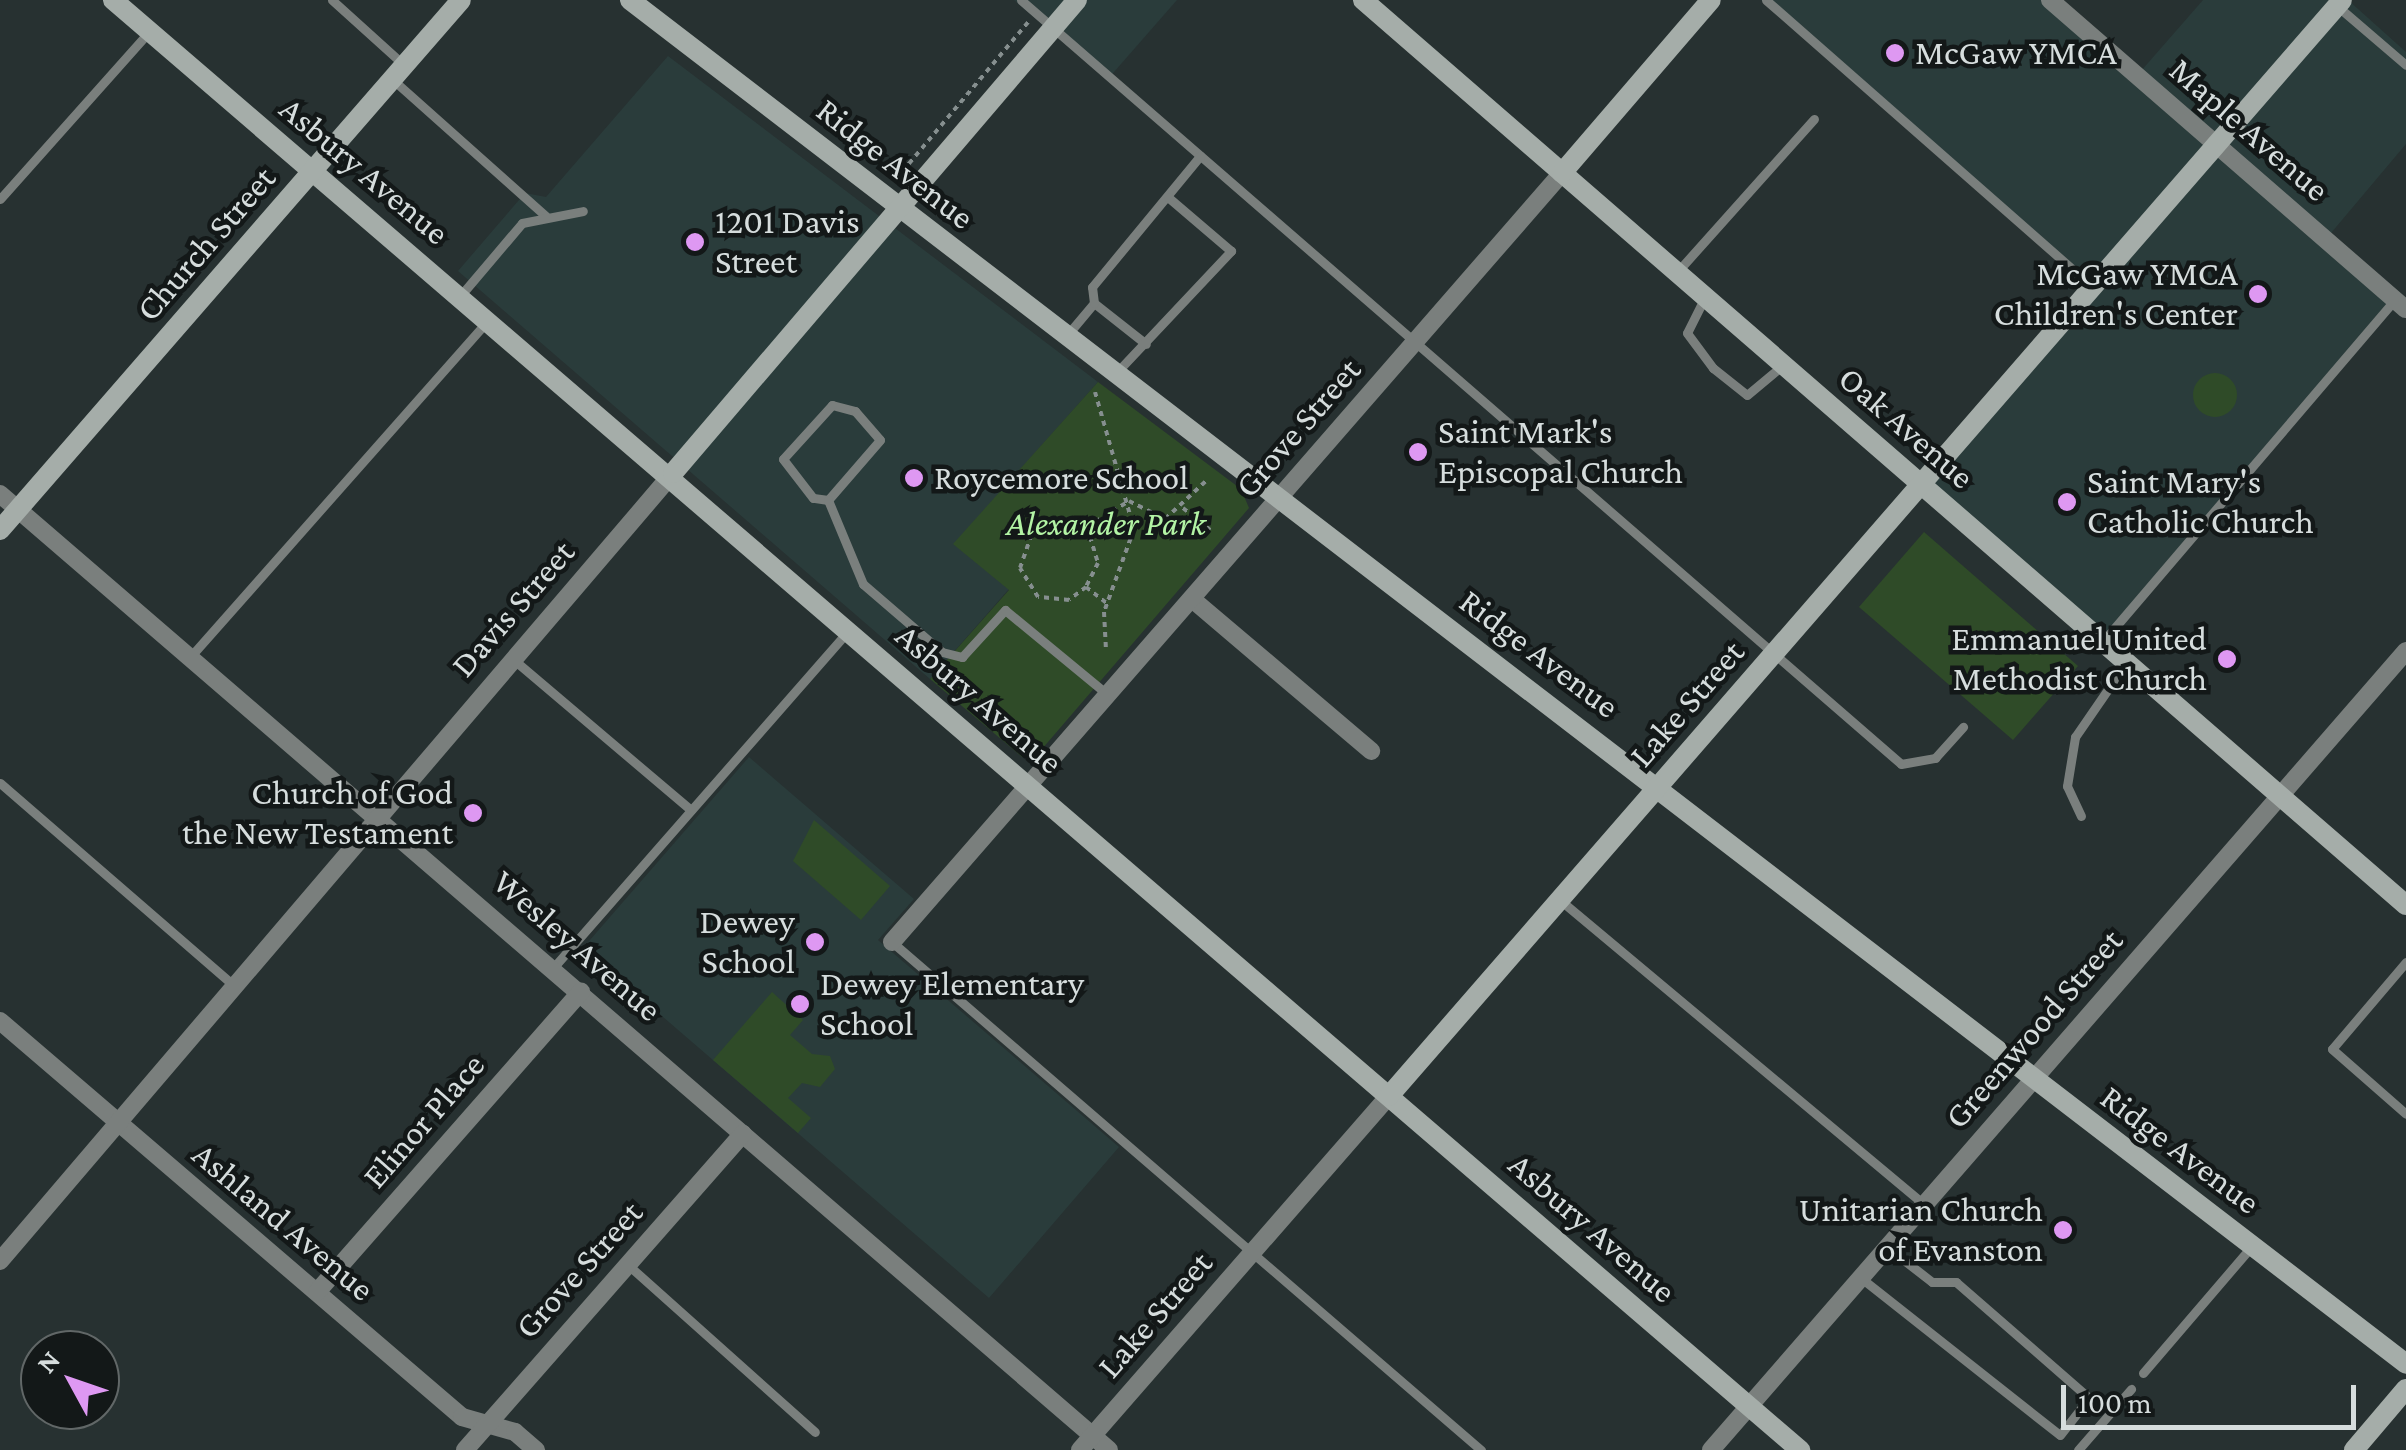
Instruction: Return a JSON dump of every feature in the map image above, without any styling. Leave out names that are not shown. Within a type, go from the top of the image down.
[{"type":"main road","name":"Asbury Avenue","points":[[113,0],[673,473],[1028,786],[1800,1450]]},
{"type":"main road","name":"Church Street","points":[[0,530],[461,0]]},
{"type":"main road","name":"Ridge Avenue","points":[[630,0],[2406,1364]]},
{"type":"main road","name":"Davis Street","points":[[673,473],[1077,0]]},
{"type":"main road","name":"Grove Street","points":[[1562,173],[1712,0]]},
{"type":"main road","name":"Lake Street","points":[[1389,1096],[2336,2]]},
{"type":"main road","name":"Oak Avenue","points":[[1377,4],[1676,273],[2406,905]]},
{"type":"main road","points":[[2354,1450],[2406,1388]]},
{"type":"street","name":"Maple Avenue","points":[[2050,0],[2401,304]]},
{"type":"street","name":"Grove Street","points":[[892,942],[1562,173]]},
{"type":"street","name":"Davis Street","points":[[0,1261],[114,1121],[673,473]]},
{"type":"street","name":"Wesley Avenue","points":[[0,494],[581,992],[1086,1443],[1109,1450]]},
{"type":"street","points":[[1192,600],[1371,751]]},
{"type":"street","name":"Greenwood Street","points":[[1711,1450],[2406,651]]},
{"type":"street","name":"Elinor Place","points":[[317,1292],[581,992]]},
{"type":"street","name":"Ashland Avenue","points":[[0,1021],[462,1417],[486,1423],[536,1450]]},
{"type":"street","name":"Lake Street","points":[[1086,1443],[1389,1096]]},
{"type":"street","name":"Grove Street","points":[[466,1450],[743,1134]]},
{"type":"lane","points":[[332,0],[398,72],[546,216]]},
{"type":"lane","points":[[1021,0],[1901,764],[1935,758],[1963,728]]},
{"type":"lane","points":[[1766,0],[2091,286]]},
{"type":"lane","points":[[2336,2],[2406,64]]},
{"type":"lane","points":[[0,199],[150,31]]},
{"type":"lane","points":[[1676,273],[1814,119]]},
{"type":"lane","points":[[1146,344],[1094,303],[1092,287],[1200,156]]},
{"type":"lane","points":[[1116,373],[1231,251],[1169,198]]},
{"type":"lane","points":[[461,295],[522,224],[546,216],[583,212]]},
{"type":"lane","points":[[1705,298],[1687,333],[1713,368],[1747,395],[1783,365]]},
{"type":"lane","points":[[1066,335],[1094,303]]},
{"type":"lane","points":[[2104,640],[2401,304]]},
{"type":"lane","points":[[191,656],[489,319]]},
{"type":"lane","points":[[828,500],[880,440],[841,406],[784,459],[793,482],[828,500],[863,584],[942,652],[962,658],[1005,610],[1108,696]]},
{"type":"lane","points":[[553,968],[850,628]]},
{"type":"lane","points":[[513,659],[691,810]]},
{"type":"lane","points":[[2081,816],[2067,786],[2075,737],[2128,661]]},
{"type":"lane","points":[[0,783],[232,984]]},
{"type":"lane","points":[[1560,900],[1924,1204]]},
{"type":"lane","points":[[892,942],[1481,1450]]},
{"type":"lane","points":[[2406,962],[2332,1048],[2406,1114]]},
{"type":"lane","points":[[2143,1373],[2252,1246]]},
{"type":"lane","points":[[1861,1278],[2060,1435],[2089,1398],[1956,1282],[1932,1282],[1887,1247]]},
{"type":"lane","points":[[627,1264],[815,1432]]},
{"type":"lane","points":[[2078,1450],[2130,1389]]},
{"type":"path","points":[[1095,392],[1129,501],[1130,560],[1108,604],[1100,635],[1106,650]]},
{"type":"path","points":[[1129,501],[1165,519],[1183,508],[1208,480]]},
{"type":"path","points":[[1086,527],[1129,501]]},
{"type":"path","points":[[1183,508],[1210,530]]},
{"type":"path","points":[[1070,518],[1086,527],[1098,563],[1086,587],[1069,600],[1038,598],[1020,549],[1051,523],[1070,518]]},
{"type":"path","points":[[1086,587],[1108,604]]},
{"type":"shaded area","points":[[1014,0],[1177,0],[1107,80]]},
{"type":"shaded area","points":[[1761,0],[2058,0],[2141,71],[2203,0],[2348,0],[2406,52],[2406,144],[2326,239],[2395,299],[2105,639],[1920,484],[2090,286]]},
{"type":"shaded area","points":[[668,56],[1098,382],[954,544],[1009,589],[930,679],[458,271],[525,193],[546,197]]},
{"type":"shaded area","name":"Dewey Elementary School","points":[[749,757],[914,899],[878,940],[1119,1147],[989,1298],[583,948]]},
{"type":"green space","points":[[2215,373],[2231,379],[2237,395],[2231,411],[2215,417],[2199,411],[2193,395],[2199,379]]},
{"type":"green space","name":"Alexander Park","points":[[1098,382],[1241,489],[1249,508],[1042,749],[1022,757],[930,679],[1009,590],[953,544]]},
{"type":"green space","points":[[1924,532],[2078,666],[2013,740],[1859,607]]},
{"type":"green space","points":[[814,820],[890,886],[861,920],[793,861]]},
{"type":"green space","points":[[772,992],[803,1020],[790,1035],[812,1054],[830,1056],[835,1069],[820,1087],[802,1083],[788,1098],[811,1118],[798,1133],[713,1060]]},
{"type":"place","name":"McGaw YMCA","points":[[1895,53]]},
{"type":"place","name":"1201 Davis Street","points":[[695,242]]},
{"type":"place","name":"McGaw YMCA Children's Center","points":[[2258,294]]},
{"type":"place","name":"Saint Mark's Episcopal Church","points":[[1418,452]]},
{"type":"place","name":"Roycemore School","points":[[914,478]]},
{"type":"place","name":"Saint Mary's Catholic Church","points":[[2067,502]]},
{"type":"place","name":"Emmanuel United Methodist Church","points":[[2227,659]]},
{"type":"place","name":"Church of God the New Testament","points":[[473,813]]},
{"type":"place","name":"Dewey School","points":[[815,942]]},
{"type":"place","name":"Dewey Elementary School","points":[[800,1004]]},
{"type":"place","name":"Unitarian Church of Evanston","points":[[2063,1230]]}]
